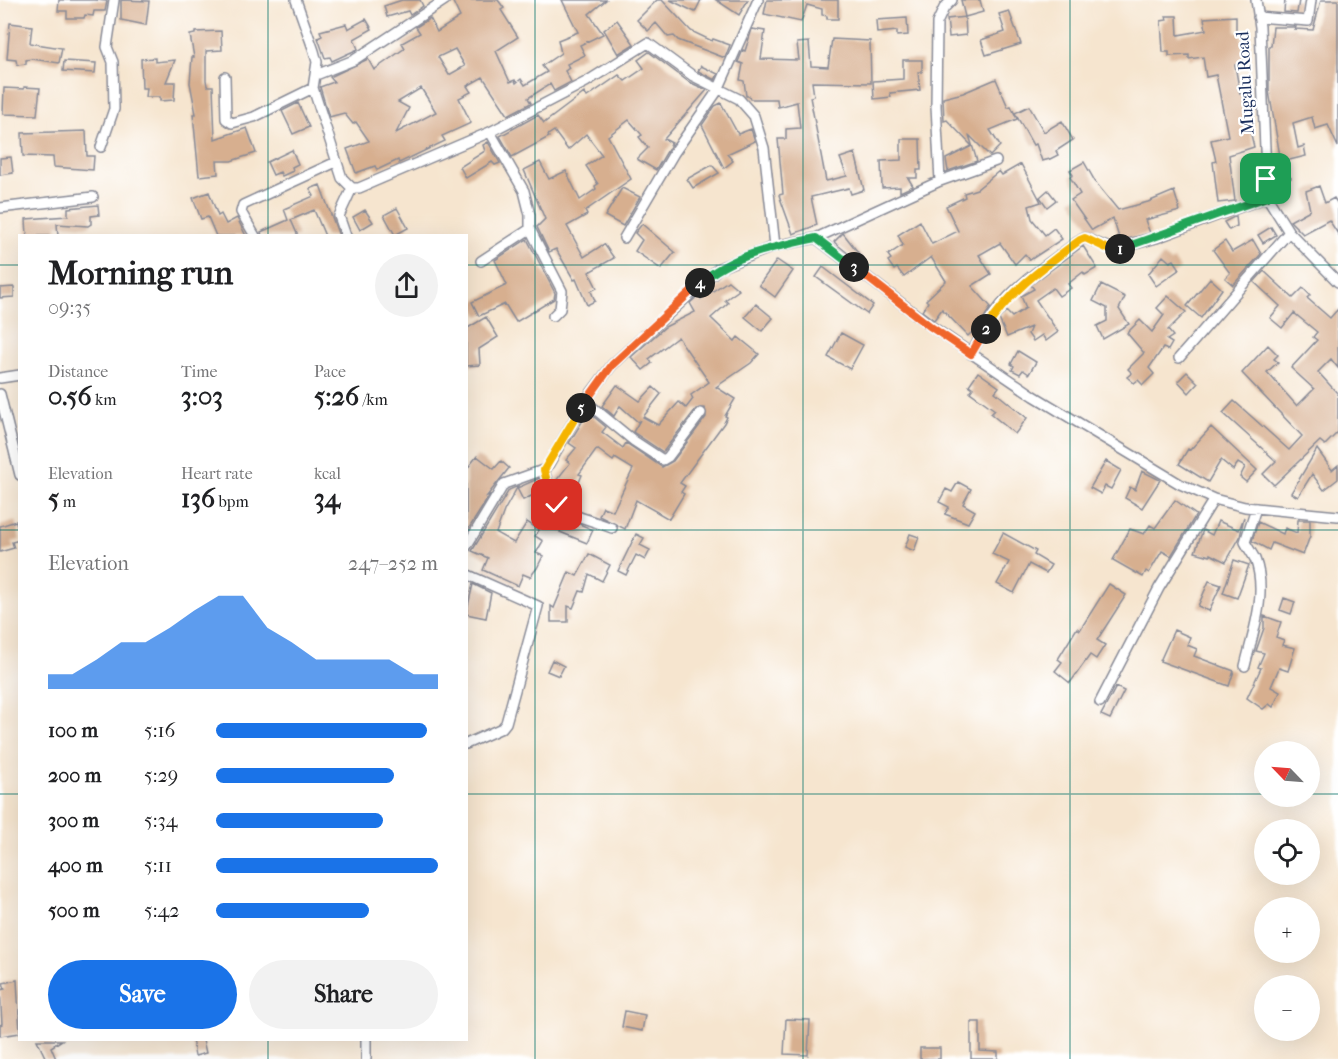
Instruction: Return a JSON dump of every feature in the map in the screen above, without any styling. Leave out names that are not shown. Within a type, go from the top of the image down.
[{"type":"street","points":[[101,147],[114,109],[112,62],[107,47],[114,0]]},
{"type":"street","points":[[296,0],[314,51],[316,75],[314,88],[336,162],[342,178],[352,188]]},
{"type":"street","points":[[316,75],[354,60],[445,0]]},
{"type":"street","points":[[624,238],[674,153],[718,90],[758,0]]},
{"type":"street","points":[[940,181],[936,106],[937,23],[944,8],[952,0]]},
{"type":"street","name":"Mugalu Road","points":[[1256,0],[1267,197],[1289,232],[1338,282]]},
{"type":"street","points":[[1258,17],[1308,21],[1311,0]]},
{"type":"street","points":[[352,188],[370,184],[490,132],[586,82],[648,43],[693,76],[739,99],[754,116],[764,148],[775,246]]},
{"type":"street","points":[[225,77],[226,119],[232,123],[254,117],[314,88]]},
{"type":"street","points":[[490,132],[524,191],[530,215],[530,229],[562,291],[560,309],[553,316]]},
{"type":"street","points":[[468,544],[504,483],[544,470],[585,401],[612,365],[704,279],[719,268],[775,246],[816,238],[940,181],[996,161]]},
{"type":"street","points":[[254,234],[241,212],[243,205],[336,162]]},
{"type":"street","points":[[345,234],[339,216],[352,188]]},
{"type":"street","points":[[0,208],[93,197]]},
{"type":"street","points":[[971,354],[996,312],[1006,301],[1023,284],[1080,240],[1085,238],[1114,250],[1156,238],[1202,219],[1267,197]]},
{"type":"street","points":[[481,261],[530,229]]},
{"type":"street","points":[[1179,358],[1289,232]]},
{"type":"street","points":[[816,238],[931,327],[1034,396],[1180,484],[1214,499],[1256,508],[1338,516]]},
{"type":"street","points":[[0,378],[18,375]]},
{"type":"street","points":[[0,394],[3,418],[18,468]]},
{"type":"street","points":[[585,401],[634,441],[663,460],[668,457],[701,412]]},
{"type":"street","points":[[544,470],[550,493],[557,505],[612,528]]},
{"type":"street","points":[[1100,702],[1159,588],[1214,499]]},
{"type":"street","points":[[1245,666],[1260,601],[1260,578],[1254,556],[1245,542],[1256,508]]},
{"type":"street","points":[[468,575],[538,606],[506,723],[502,728],[468,743]]},
{"type":"street","points":[[366,1041],[366,1059]]},
{"type":"building","points":[[59,0],[107,1],[105,11],[94,11],[93,16],[85,15],[84,18],[67,18],[67,11],[58,11]]},
{"type":"building","points":[[121,0],[149,1],[146,25],[121,20]]},
{"type":"building","points":[[402,0],[420,0],[423,6],[410,15],[408,11],[387,17],[384,6]]},
{"type":"building","points":[[452,0],[498,0],[504,8],[501,10],[518,37],[496,51],[510,82],[515,80],[516,83],[521,79],[525,85],[547,72],[542,66],[561,53],[558,40],[578,32],[562,0],[606,0],[589,14],[603,34],[580,45],[585,55],[567,64],[569,68],[565,71],[571,82],[554,91],[550,84],[528,98],[531,103],[508,115],[483,77],[467,86],[471,92],[459,98],[471,123],[442,136],[445,141],[399,163],[398,160],[377,170],[375,166],[356,173],[347,149],[369,141],[356,122],[353,124],[344,113],[329,117],[320,87],[334,82],[330,77],[368,59],[374,70],[405,48],[402,43],[420,33],[416,27],[430,18],[437,32],[460,17]],"holes":[[[455,49],[465,66],[449,75],[438,57]],[[421,88],[436,112],[396,133],[409,108],[398,102]]]},
{"type":"building","points":[[657,0],[662,0],[691,31],[712,41],[713,39],[730,45],[725,58],[678,40],[674,36],[668,37],[656,23],[648,31],[637,20]]},
{"type":"building","points":[[670,0],[701,0],[695,12]]},
{"type":"building","points":[[716,0],[748,0],[739,15]]},
{"type":"building","points":[[767,0],[838,0],[838,19],[827,19],[827,16],[822,15],[822,9],[807,5],[801,22],[764,14]]},
{"type":"building","points":[[961,0],[980,0],[983,12],[965,17]]},
{"type":"building","points":[[1285,0],[1299,0],[1297,13],[1284,12]]},
{"type":"building","points":[[1321,0],[1338,0],[1338,147],[1328,125],[1315,129],[1312,117],[1293,123],[1298,148],[1304,146],[1306,156],[1281,162],[1269,91],[1269,46],[1271,46],[1273,27],[1313,30]]},
{"type":"building","points":[[1009,11],[1021,44],[986,55],[981,40],[1005,32],[999,14]]},
{"type":"building","points":[[1166,16],[1177,16],[1178,35],[1206,30],[1204,18],[1236,16],[1236,33],[1241,32],[1244,65],[1235,65],[1240,94],[1245,93],[1251,110],[1254,125],[1249,126],[1254,147],[1229,155],[1235,201],[1218,203],[1213,162],[1216,161],[1211,140],[1228,136],[1216,75],[1206,77],[1203,57],[1189,59],[1189,55],[1169,56],[1169,52],[1163,52],[1161,21],[1167,20]]},
{"type":"building","points":[[965,17],[966,35],[949,37],[947,19]]},
{"type":"building","points":[[907,18],[908,35],[897,36],[897,31],[877,33],[876,20]]},
{"type":"building","points":[[366,19],[372,29],[354,39],[358,49],[332,61],[330,57],[325,58],[318,38],[322,36],[320,31],[346,24],[348,29]]},
{"type":"building","points":[[617,20],[634,44],[618,54],[604,30]]},
{"type":"building","points":[[10,23],[32,26],[30,43],[62,48],[59,63],[32,59],[26,60],[26,64],[17,65],[16,60],[7,59]]},
{"type":"building","points":[[752,29],[765,31],[761,59],[799,60],[797,43],[809,42],[811,66],[828,67],[832,39],[870,41],[871,83],[812,82],[814,96],[810,97],[826,181],[847,176],[840,158],[855,153],[864,190],[851,194],[849,188],[811,197],[817,225],[793,234],[779,195],[783,194],[778,139],[786,139],[786,129],[800,128],[797,102],[778,107],[777,99],[750,99],[746,96],[744,81],[740,80],[743,64],[738,62],[743,50],[745,51]]},
{"type":"building","points":[[221,31],[222,50],[206,51],[207,86],[213,86],[215,139],[247,128],[256,153],[231,161],[217,161],[218,174],[199,176],[193,114],[196,114],[190,83],[192,57],[194,57],[190,35],[195,32]]},
{"type":"building","points":[[649,52],[689,82],[707,90],[664,139],[672,143],[656,170],[637,159],[648,148],[639,137],[642,135],[629,120],[608,136],[631,179],[585,211],[587,215],[567,226],[584,257],[604,244],[614,258],[589,272],[597,288],[591,291],[595,301],[587,305],[576,279],[574,280],[556,249],[549,252],[537,227],[545,219],[524,170],[540,162],[549,179],[566,171],[580,200],[596,189],[595,186],[598,184],[586,166],[602,155],[586,134],[568,150],[554,131],[548,135],[549,137],[512,157],[500,136],[538,115],[544,123],[584,93],[587,97],[619,75],[625,81],[644,68],[638,60]]},
{"type":"building","points":[[155,58],[155,62],[175,60],[166,82],[175,82],[174,100],[160,101],[160,97],[146,97],[147,88],[142,88],[141,59]]},
{"type":"building","points":[[903,60],[922,60],[922,72],[918,72],[920,90],[890,93],[891,97],[874,99],[873,81],[903,79]]},
{"type":"building","points":[[64,61],[96,63],[95,73],[63,71]]},
{"type":"building","points":[[701,66],[718,74],[715,80],[698,71]]},
{"type":"building","points":[[996,79],[1008,107],[1011,106],[1017,119],[990,130],[1000,146],[990,156],[969,135],[977,161],[948,171],[946,159],[972,146],[947,120],[944,121],[943,98],[963,93]]},
{"type":"building","points":[[24,87],[40,88],[37,115],[3,114],[4,88],[24,89]]},
{"type":"building","points":[[298,103],[309,127],[293,134],[282,111]]},
{"type":"building","points":[[721,103],[738,134],[751,129],[755,141],[727,154],[733,161],[724,168],[702,125],[715,106]]},
{"type":"building","points":[[1029,106],[1044,132],[1062,121],[1073,140],[1056,151],[1058,155],[1050,159],[1042,161],[1036,144],[1033,145],[1015,113]]},
{"type":"building","points":[[86,131],[87,156],[94,156],[93,170],[54,167],[53,157],[23,156],[22,133]]},
{"type":"building","points":[[901,139],[920,139],[921,170],[917,170],[917,178],[908,178],[913,186],[900,192],[900,187],[882,188],[881,161],[901,160]]},
{"type":"building","points":[[488,142],[500,163],[495,165],[492,162],[466,178],[460,167],[485,151],[483,145]]},
{"type":"building","points":[[292,150],[298,164],[292,167],[293,171],[282,176],[280,172],[273,175],[267,162]]},
{"type":"building","points":[[11,157],[13,173],[0,175],[0,158]]},
{"type":"building","points":[[1084,162],[1096,183],[1118,210],[1148,202],[1174,191],[1180,211],[1145,220],[1150,233],[1120,241],[1113,218],[1092,230],[1071,200],[1080,194],[1070,177],[1073,175],[1070,170]]},
{"type":"building","points":[[1021,164],[1041,202],[1029,206],[1032,219],[1045,235],[1054,228],[1062,239],[1030,260],[1025,254],[1015,264],[1000,243],[979,255],[991,274],[972,286],[991,307],[980,324],[968,336],[942,309],[934,320],[922,311],[928,302],[926,300],[946,281],[931,257],[904,277],[897,268],[894,270],[888,261],[891,259],[888,255],[903,245],[898,235],[920,221],[932,244],[958,231],[946,206],[965,197],[964,193],[977,189],[999,171],[1002,175]]},
{"type":"building","points":[[712,165],[719,173],[693,188],[687,179]]},
{"type":"building","points":[[1284,170],[1291,178],[1277,189],[1273,176]]},
{"type":"building","points":[[320,185],[338,234],[324,234],[314,210],[291,220],[297,234],[262,234],[261,232],[288,220],[284,209],[314,196],[310,189]]},
{"type":"building","points":[[1319,186],[1325,203],[1334,198],[1338,204],[1338,234],[1329,220],[1303,234],[1290,221],[1310,210],[1306,191]]},
{"type":"building","points":[[622,188],[640,197],[623,226],[605,216]]},
{"type":"building","points":[[1048,190],[1056,200],[1047,207],[1040,197]]},
{"type":"building","points":[[209,192],[218,216],[221,214],[226,224],[237,218],[245,234],[215,234],[208,217],[201,219],[193,198]]},
{"type":"building","points":[[98,205],[99,215],[91,216],[91,224],[88,226],[57,224],[58,234],[27,234],[26,219],[68,216],[68,208]]},
{"type":"building","points":[[397,208],[408,228],[394,234],[384,215]]},
{"type":"building","points":[[365,210],[373,222],[360,230],[353,217]]},
{"type":"building","points":[[1236,216],[1237,226],[1229,230],[1224,222]]},
{"type":"building","points":[[642,224],[675,252],[661,269],[635,251],[642,240],[635,233]]},
{"type":"building","points":[[1271,227],[1276,235],[1263,243],[1258,235]]},
{"type":"building","points":[[843,233],[864,260],[860,263],[834,242]]},
{"type":"building","points":[[527,239],[555,293],[554,299],[516,322],[505,304],[479,316],[472,302],[507,285],[495,260]]},
{"type":"building","points":[[1253,240],[1261,254],[1233,285],[1225,278],[1230,273],[1213,250],[1225,241],[1232,252]]},
{"type":"building","points":[[1083,246],[1097,268],[1085,275],[1083,272],[1068,284],[1071,288],[1059,296],[1053,288],[1036,300],[1058,332],[1046,341],[1042,335],[1033,341],[1028,334],[1031,327],[1007,337],[999,319],[1006,311],[1012,317],[1026,308],[1021,296],[1034,289],[1031,285]]},
{"type":"building","points":[[1163,256],[1170,262],[1174,260],[1180,269],[1156,286],[1148,274]]},
{"type":"building","points":[[777,260],[793,271],[775,297],[759,285]]},
{"type":"building","points":[[823,267],[873,305],[867,314],[816,277]]},
{"type":"building","points":[[1264,271],[1293,298],[1303,288],[1310,295],[1307,298],[1330,318],[1338,309],[1338,368],[1331,359],[1318,372],[1338,394],[1338,432],[1325,445],[1320,441],[1274,485],[1263,474],[1276,461],[1223,413],[1234,401],[1289,450],[1302,436],[1242,373],[1268,345],[1278,355],[1274,359],[1278,362],[1267,372],[1297,406],[1314,389],[1291,368],[1317,340],[1313,337],[1317,332],[1294,313],[1282,328],[1270,318],[1280,306],[1254,282]]},
{"type":"building","points":[[1210,278],[1222,289],[1201,318],[1187,306]]},
{"type":"building","points":[[728,281],[739,290],[725,300],[728,303],[711,318],[735,341],[738,337],[759,354],[751,363],[716,387],[735,399],[725,416],[727,417],[724,423],[680,483],[685,486],[681,492],[684,494],[669,519],[636,500],[625,529],[599,516],[603,507],[613,511],[633,469],[615,458],[613,461],[597,449],[579,474],[582,475],[577,487],[568,498],[559,491],[555,482],[570,463],[566,460],[576,448],[569,443],[588,412],[606,427],[602,432],[623,448],[626,443],[662,467],[673,461],[706,417],[705,408],[696,409],[663,452],[633,432],[640,420],[638,422],[620,406],[614,416],[602,406],[617,385],[640,401],[653,387],[661,394],[643,417],[658,425],[679,402],[686,408],[693,399],[691,395],[709,382],[678,337],[649,359],[652,363],[643,370],[631,357],[665,327],[695,312],[690,303],[699,295],[701,299]]},
{"type":"building","points":[[1101,285],[1125,297],[1119,309],[1129,324],[1103,339],[1097,326],[1107,321],[1107,308],[1093,301]]},
{"type":"building","points":[[14,287],[14,297],[0,298],[0,288]]},
{"type":"building","points":[[1168,296],[1186,312],[1168,330],[1173,336],[1167,340],[1172,343],[1168,350],[1163,348],[1149,368],[1154,374],[1143,385],[1138,380],[1134,383],[1127,377],[1132,373],[1128,369],[1144,353],[1127,333],[1140,320],[1152,332],[1164,315],[1157,308]]},
{"type":"building","points":[[756,304],[773,318],[762,331],[745,317]]},
{"type":"building","points":[[486,317],[498,337],[479,349],[480,365],[468,366],[468,328]]},
{"type":"building","points":[[841,333],[863,345],[850,369],[828,357]]},
{"type":"building","points":[[1018,351],[1036,362],[1029,374],[1023,370],[1020,374],[1012,370],[1014,366],[1011,364]]},
{"type":"building","points":[[978,372],[999,387],[995,392],[1027,418],[1015,434],[991,414],[995,410],[970,392],[973,388],[969,385]]},
{"type":"building","points":[[1187,372],[1198,383],[1189,393],[1178,381]]},
{"type":"building","points":[[1211,427],[1257,470],[1246,482],[1240,477],[1245,467],[1238,463],[1233,470],[1221,460],[1208,482],[1179,464],[1188,449],[1190,450]]},
{"type":"building","points":[[1317,449],[1332,470],[1338,465],[1338,479],[1324,490],[1312,474],[1298,497],[1291,493]]},
{"type":"building","points":[[477,456],[494,469],[501,461],[509,468],[487,496],[490,495],[468,530],[468,467]]},
{"type":"building","points":[[1106,461],[1121,470],[1111,489],[1105,486],[1101,494],[1090,488]]},
{"type":"building","points":[[1142,471],[1160,480],[1142,508],[1125,498],[1130,487],[1135,490]]},
{"type":"building","points":[[540,478],[544,490],[523,500],[517,488]]},
{"type":"building","points":[[958,482],[971,489],[963,504],[975,511],[968,523],[945,514],[949,507],[939,502],[946,489],[952,492]]},
{"type":"building","points":[[518,486],[504,511],[496,533],[514,543],[527,522],[539,530],[535,536],[543,541],[536,553],[543,556],[530,577],[523,574],[518,586],[483,570],[488,558],[472,551],[509,490]]},
{"type":"building","points":[[1175,500],[1196,515],[1171,556],[1162,551],[1149,573],[1146,571],[1143,577],[1113,560],[1130,529],[1144,534],[1150,525],[1155,528]]},
{"type":"building","points":[[1244,517],[1240,537],[1226,562],[1210,554],[1210,556],[1195,552],[1203,530],[1212,535],[1218,521],[1239,530]]},
{"type":"building","points":[[566,518],[593,530],[587,543],[560,532]]},
{"type":"building","points":[[1298,520],[1310,520],[1310,536],[1303,555],[1272,543],[1269,550],[1252,541],[1258,522],[1283,534],[1285,528],[1297,533]]},
{"type":"building","points":[[16,521],[18,540],[12,542],[14,548],[0,552],[0,526]]},
{"type":"building","points":[[1003,533],[1036,551],[1034,555],[1051,565],[1046,573],[1029,564],[1014,593],[997,584],[1009,562],[992,554]]},
{"type":"building","points":[[636,534],[644,538],[640,545],[650,550],[645,560],[636,555],[626,575],[618,571]]},
{"type":"building","points":[[910,534],[919,537],[914,551],[905,547]]},
{"type":"building","points":[[589,554],[610,565],[602,581],[589,574],[584,592],[580,591],[573,608],[568,606],[568,622],[551,622],[551,606],[554,608],[569,572],[577,576]]},
{"type":"building","points":[[1234,560],[1249,565],[1237,598],[1223,593]]},
{"type":"building","points":[[1209,581],[1221,585],[1209,611],[1198,606]]},
{"type":"building","points":[[473,584],[491,593],[486,618],[468,614]]},
{"type":"building","points":[[1109,584],[1126,595],[1097,640],[1105,645],[1096,659],[1090,655],[1070,683],[1055,671],[1062,662],[1058,659],[1077,628],[1080,630]]},
{"type":"building","points":[[1284,598],[1295,602],[1291,614],[1280,610]]},
{"type":"building","points":[[1264,616],[1281,622],[1276,637],[1284,640],[1282,645],[1295,648],[1288,671],[1279,668],[1271,687],[1280,692],[1273,707],[1269,704],[1263,709],[1247,698],[1261,668],[1258,667],[1264,653],[1256,651],[1264,628]]},
{"type":"building","points":[[1174,630],[1190,637],[1187,645],[1197,649],[1194,656],[1234,671],[1229,686],[1160,661]]},
{"type":"building","points":[[552,660],[564,666],[559,676],[547,671]]},
{"type":"building","points":[[1116,687],[1124,691],[1110,719],[1101,715]]},
{"type":"building","points":[[17,980],[18,1033],[0,1036],[0,1025],[2,1024],[0,990],[5,989],[3,983]]},
{"type":"building","points":[[625,1011],[645,1015],[642,1031],[622,1027]]},
{"type":"building","points":[[786,1019],[810,1020],[808,1055],[784,1054]]},
{"type":"building","points":[[971,1022],[980,1022],[980,1051],[998,1052],[998,1059],[971,1059]]},
{"type":"building","points":[[37,1041],[60,1041],[51,1047],[56,1059],[46,1059]]},
{"type":"building","points":[[192,1041],[203,1041],[206,1053],[195,1056]]},
{"type":"building","points":[[920,1048],[940,1048],[940,1059],[920,1059]]},
{"type":"route","points":[[557,505],[550,493],[544,470],[596,385],[612,365],[704,279],[719,268],[775,246],[816,238],[931,327],[971,354],[996,312],[1006,301],[1023,284],[1080,240],[1085,238],[1102,247],[1114,250],[1156,238],[1202,219],[1267,197],[1266,179]]}]
